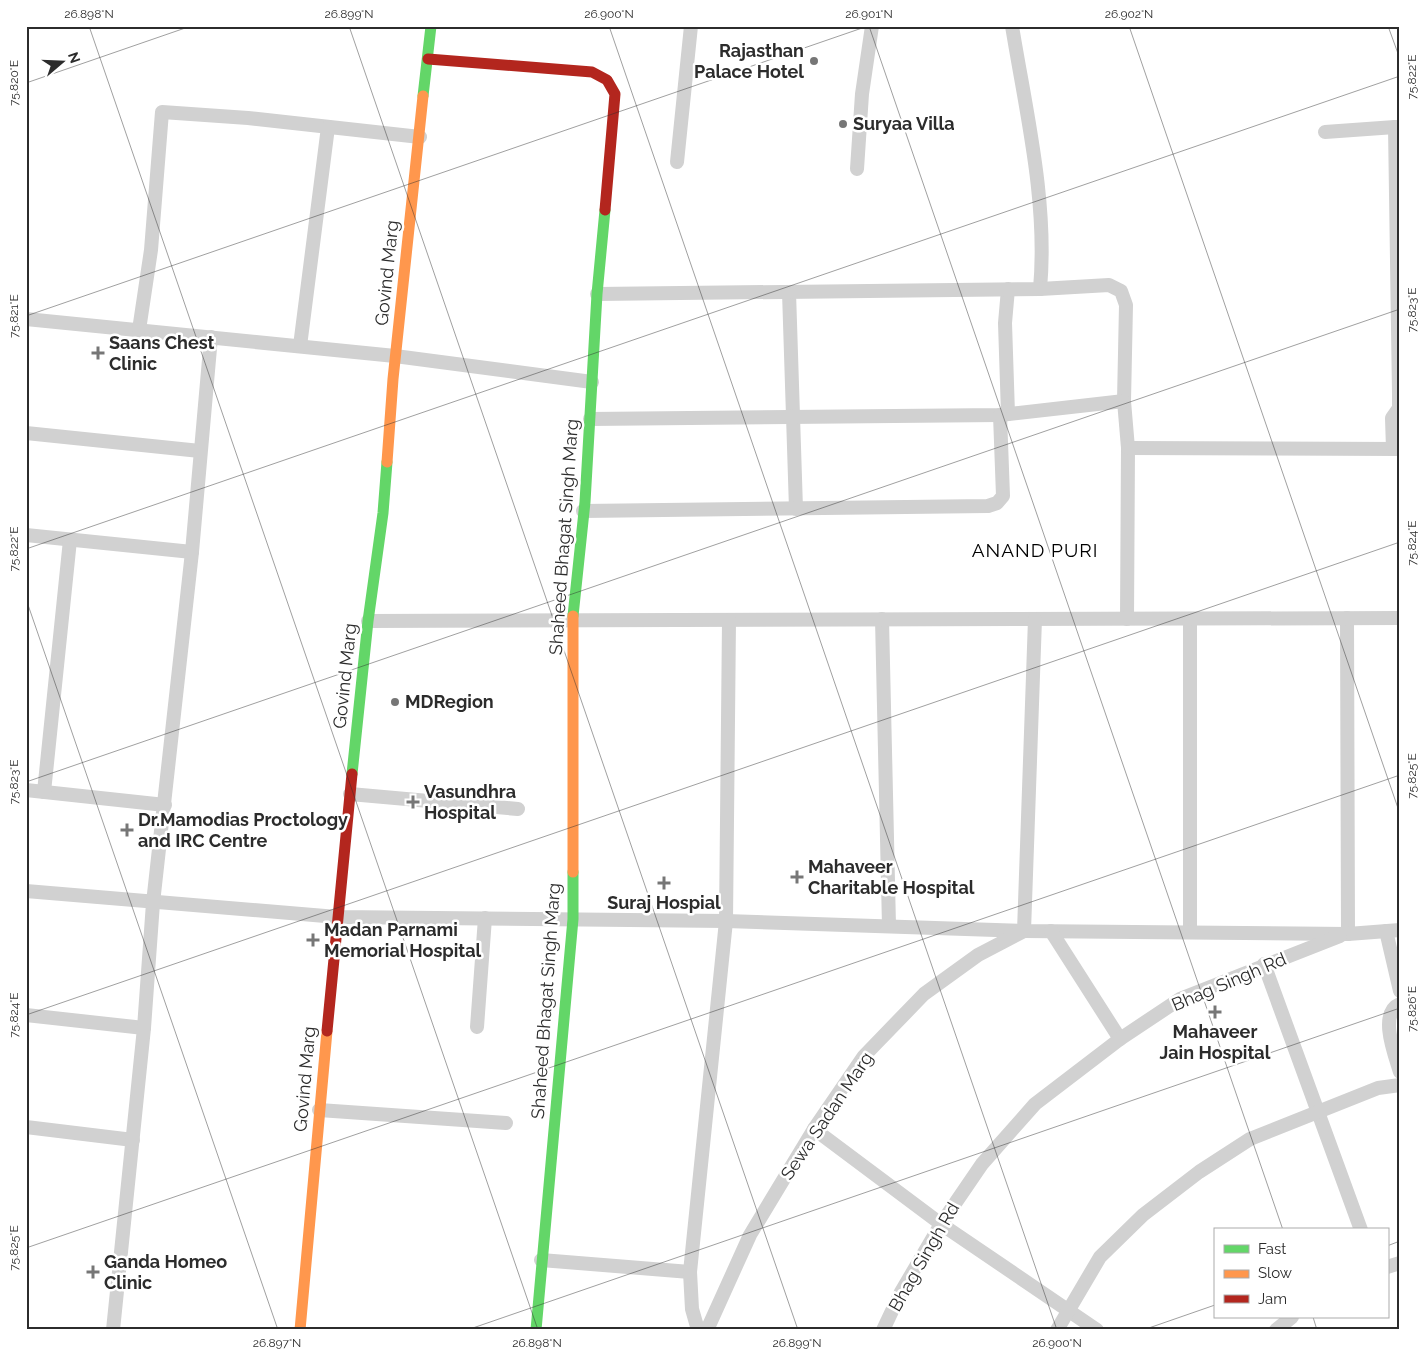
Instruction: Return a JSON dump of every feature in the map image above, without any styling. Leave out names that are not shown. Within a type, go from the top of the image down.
[{"type":"street","name":"Govind Marg","points":[[300,1330],[337,917],[368,621],[383,513],[395,356],[431,26]]},
{"type":"street","points":[[677,162],[691,26]]},
{"type":"street","points":[[857,169],[862,94],[872,26]]},
{"type":"street","points":[[1012,26],[1036,178],[1041,223],[1040,289]]},
{"type":"street","name":"Shaheed Bhagat Singh Marg","points":[[428,59],[592,72],[607,80],[615,94],[597,294],[584,511],[572,621],[573,919],[536,1330]]},
{"type":"street","points":[[139,330],[151,250],[162,112],[248,118],[420,137]]},
{"type":"street","points":[[300,346],[328,127]]},
{"type":"street","points":[[1128,448],[1396,449],[1392,418],[1399,408],[1397,127],[1325,132]]},
{"type":"street","points":[[597,294],[1040,289],[1109,285],[1121,291],[1126,305],[1124,400],[1128,448],[1127,619]]},
{"type":"street","points":[[584,511],[988,506],[997,503],[1002,496],[1005,323],[1008,289]]},
{"type":"street","points":[[789,292],[796,508]]},
{"type":"street","points":[[26,319],[395,356],[592,382]]},
{"type":"street","points":[[113,1330],[144,1028],[152,903],[192,552],[211,338]]},
{"type":"street","points":[[590,418],[1004,415],[1124,400]]},
{"type":"street","points":[[26,433],[200,451]]},
{"type":"street","points":[[26,535],[192,552]]},
{"type":"street","points":[[44,792],[70,540]]},
{"type":"street","points":[[1347,618],[1348,934]]},
{"type":"street","points":[[368,621],[1400,618]]},
{"type":"street","points":[[1024,931],[1035,619]]},
{"type":"street","points":[[1190,619],[1190,932]]},
{"type":"street","points":[[698,1330],[692,1309],[690,1272],[726,921],[729,620]]},
{"type":"street","points":[[882,620],[889,926]]},
{"type":"street","points":[[26,790],[164,806]]},
{"type":"street","points":[[350,794],[518,809]]},
{"type":"street","points":[[26,891],[337,917],[726,921],[1024,931],[1348,934],[1393,930],[1400,991]]},
{"type":"street","points":[[477,1027],[485,918]]},
{"type":"street","name":"Sewa Sadan Marg","points":[[707,1330],[750,1235],[814,1129],[864,1056],[924,994],[978,955],[1024,931]]},
{"type":"street","points":[[1051,931],[1120,1039]]},
{"type":"street","name":"Bhag Singh Rd","points":[[883,1330],[901,1292],[941,1224],[982,1164],[1036,1104],[1120,1039],[1180,999],[1264,964],[1348,934]]},
{"type":"street","points":[[1264,964],[1360,1228]]},
{"type":"street","points":[[1400,1004],[1390,1012],[1389,1023],[1390,1040],[1400,1072]]},
{"type":"street","points":[[26,1016],[144,1028]]},
{"type":"street","points":[[1057,1330],[1100,1257],[1143,1215],[1198,1172],[1250,1140],[1378,1088],[1400,1085]]},
{"type":"street","points":[[320,1110],[506,1123]]},
{"type":"street","points":[[26,1127],[133,1140]]},
{"type":"street","points":[[814,1129],[941,1224],[1097,1330]]},
{"type":"street","points":[[541,1260],[690,1272]]},
{"type":"street","points":[[1388,1268],[1400,1263]]},
{"type":"street","points":[[1276,1330],[1291,1318]]},
{"type":"traffic: fast","points":[[423,96],[431,26]]},
{"type":"traffic: fast","points":[[573,616],[585,502],[597,294],[605,210]]},
{"type":"traffic: fast","points":[[352,774],[368,621],[383,513],[387,462]]},
{"type":"traffic: fast","points":[[536,1330],[573,919],[573,872]]},
{"type":"traffic: slow","points":[[387,462],[393,379],[423,96]]},
{"type":"traffic: slow","points":[[573,616],[573,872]]},
{"type":"traffic: slow","points":[[300,1330],[327,1031]]},
{"type":"traffic: jam","points":[[428,59],[592,72],[607,80],[615,94],[605,210]]},
{"type":"traffic: jam","points":[[327,1031],[352,774]]},
{"type":"place","name":"Rajasthan Palace Hotel","points":[[814,61]]},
{"type":"place","name":"Suryaa Villa","points":[[843,124]]},
{"type":"place","name":"Saans Chest Clinic","points":[[98,353]]},
{"type":"place","name":"MDRegion","points":[[395,702]]},
{"type":"place","name":"Vasundhra Hospital","points":[[413,802]]},
{"type":"place","name":"Dr.Mamodias Proctology and IRC Centre","points":[[127,830]]},
{"type":"place","name":"Mahaveer Charitable Hospital","points":[[797,877]]},
{"type":"place","name":"Suraj Hospial","points":[[664,883]]},
{"type":"place","name":"Madan Parnami Memorial Hospital","points":[[313,940]]},
{"type":"place","name":"Mahaveer Jain Hospital","points":[[1215,1012]]},
{"type":"place","name":"Ganda Homeo Clinic","points":[[93,1272]]},
{"type":"district","name":"ANAND PURI","points":[[1035,550]]}]
